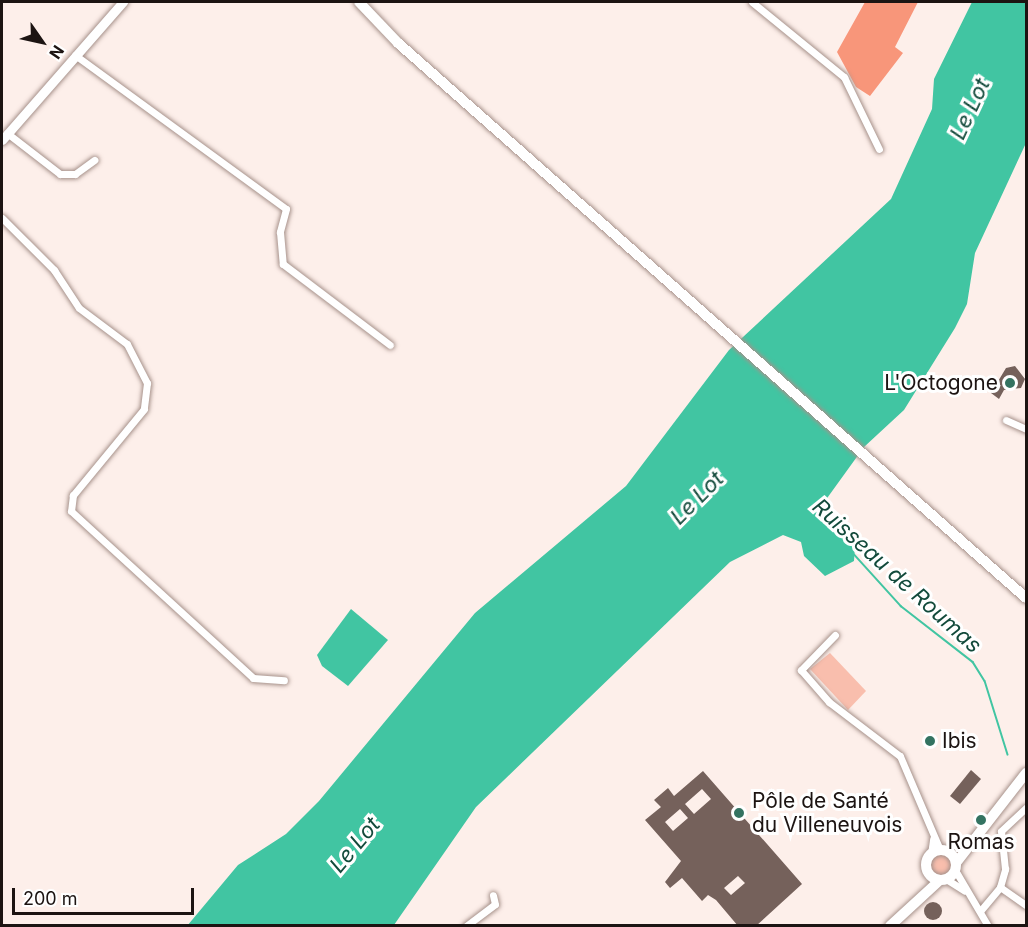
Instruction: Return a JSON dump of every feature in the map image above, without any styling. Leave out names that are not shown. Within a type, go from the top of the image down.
[{"type":"main road","points":[[4,136],[123,2]]},
{"type":"main road","points":[[359,2],[398,43],[1026,598]]},
{"type":"main road","points":[[890,926],[943,880],[977,833],[1026,773]]},
{"type":"main road","points":[[903,915],[940,852],[977,833]]},
{"type":"main road","points":[[940,852],[955,866]]},
{"type":"main road","points":[[927,872],[943,880]]},
{"type":"street","points":[[752,2],[844,76],[879,149]]},
{"type":"street","points":[[75,56],[286,209],[280,232],[283,264],[390,345]]},
{"type":"street","points":[[4,136],[60,174],[75,174],[94,160]]},
{"type":"street","points":[[2,218],[54,270],[79,308],[127,344],[147,383],[144,409],[73,495],[71,511],[253,678],[284,680]]},
{"type":"street","points":[[1006,420],[1026,429]]},
{"type":"street","points":[[835,635],[801,670],[829,702],[900,756],[918,788],[933,840],[940,852]]},
{"type":"street","points":[[981,910],[1000,887],[1007,858],[1000,834],[1026,808]]},
{"type":"street","points":[[955,866],[988,926]]},
{"type":"street","points":[[943,880],[973,899]]},
{"type":"street","points":[[1000,887],[1026,905]]},
{"type":"street","points":[[466,926],[495,904],[494,895]]},
{"type":"shaded area","points":[[865,2],[918,2],[895,47],[903,53],[870,96],[856,87],[837,52]]},
{"type":"shaded area","points":[[830,653],[866,691],[848,710],[810,669]]},
{"type":"shaded area","points":[[941,854],[949,857],[952,865],[949,873],[941,876],[933,873],[930,865],[933,857]]},
{"type":"water","name":"Le Lot","points":[[972,2],[1026,2],[1026,143],[975,253],[967,304],[955,328],[904,410],[864,447],[825,501],[830,518],[855,546],[854,561],[825,576],[804,556],[801,542],[783,535],[730,562],[476,807],[394,925],[187,926],[238,865],[286,834],[319,801],[475,613],[626,486],[729,350],[891,199],[932,109],[934,79]]},
{"type":"water","points":[[351,609],[388,640],[348,686],[322,666],[317,655]]},
{"type":"building","name":"L'Octogone","points":[[1015,366],[1025,379],[1021,388],[1004,390],[999,399],[991,393],[1006,368]]},
{"type":"building","points":[[971,770],[981,779],[960,804],[950,796]]},
{"type":"building","name":"Pôle de Santé du Villeneuvois","points":[[703,771],[802,884],[756,926],[738,926],[716,900],[708,895],[702,901],[682,878],[670,888],[665,882],[681,861],[645,820],[661,807],[654,800],[668,788],[674,796]],"holes":[[[702,789],[711,799],[694,814],[685,804]],[[680,809],[688,818],[673,831],[665,822]],[[738,876],[745,883],[731,895],[724,888]]]},
{"type":"building","points":[[933,902],[939,905],[942,911],[939,917],[933,920],[927,917],[924,911],[927,905]]},
{"type":"waterway","name":"Ruisseau de Roumas","points":[[853,553],[901,606],[973,662],[985,681],[1008,755]]},
{"type":"place","name":"L'Octogone","points":[[1010,383]]},
{"type":"place","name":"Ibis","points":[[930,741]]},
{"type":"place","name":"Pôle de Santé du Villeneuvois","points":[[739,813]]},
{"type":"place","name":"Romas","points":[[981,820]]}]
